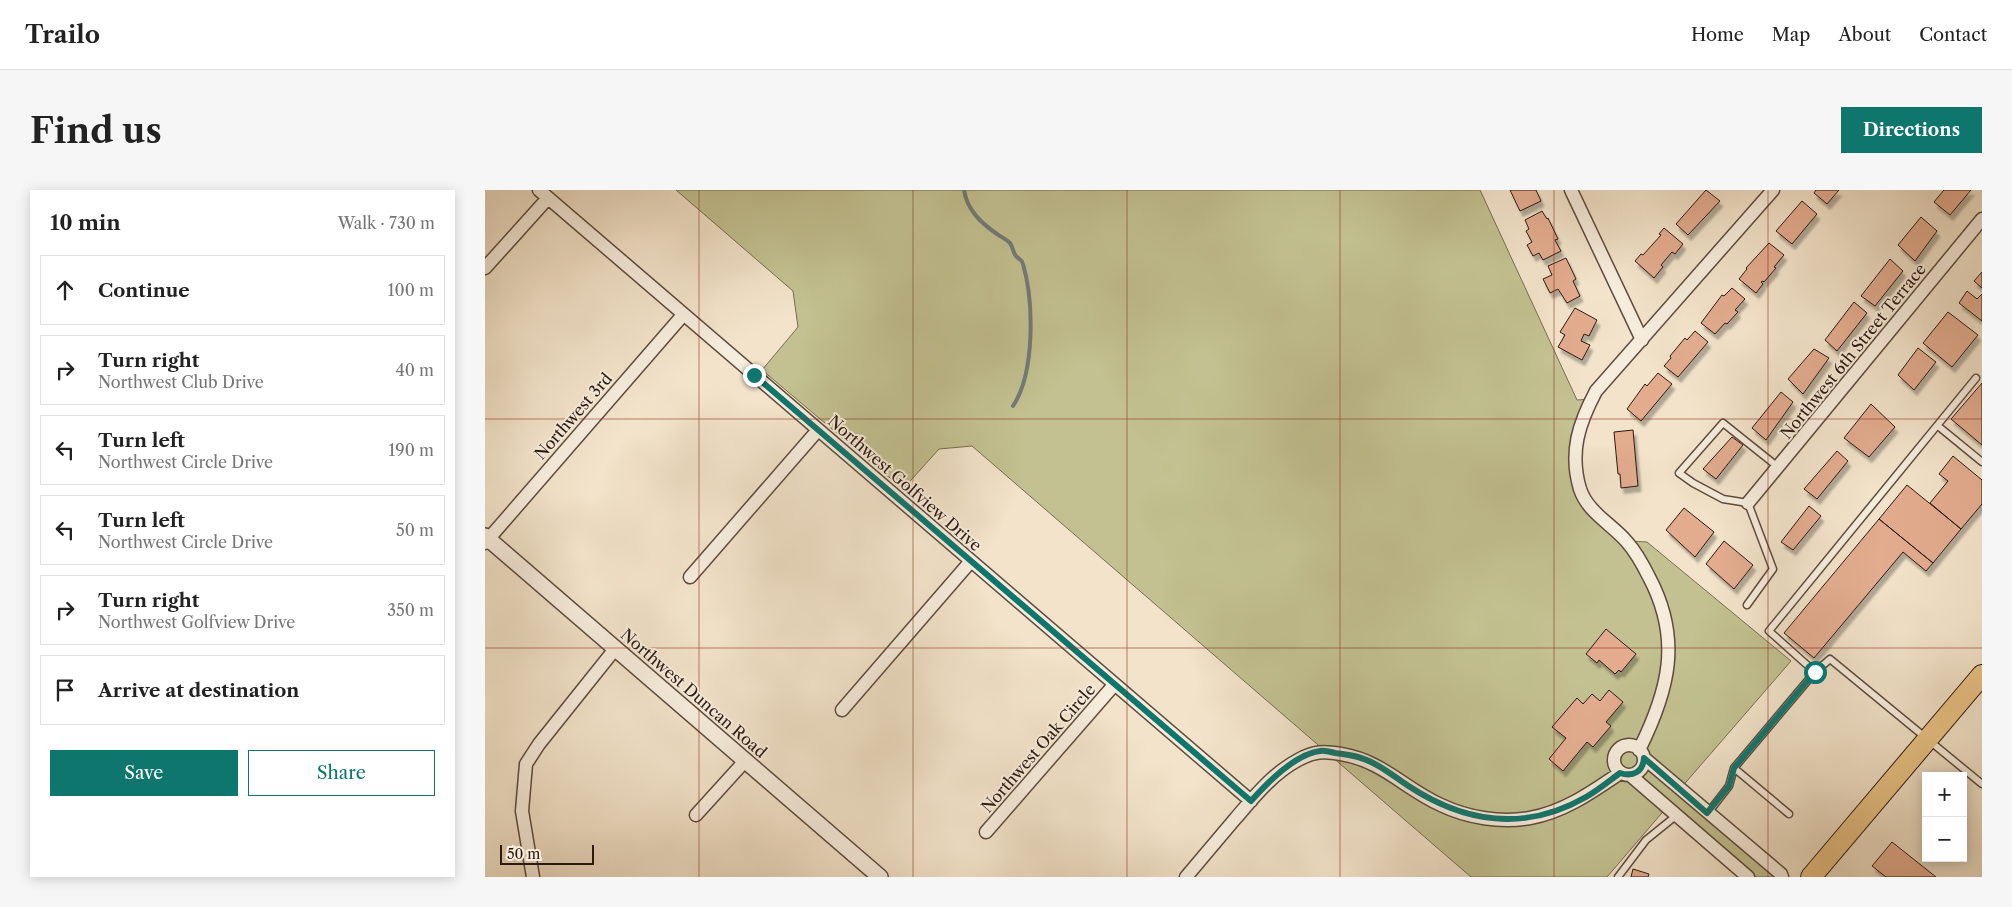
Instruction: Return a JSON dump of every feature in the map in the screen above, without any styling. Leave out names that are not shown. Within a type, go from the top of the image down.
[{"type":"main road","points":[[1811,877],[1982,675]]},
{"type":"street","points":[[1571,190],[1642,340]]},
{"type":"street","points":[[1186,877],[1272,777],[1298,759],[1321,750],[1359,757],[1389,772],[1440,805],[1466,814],[1502,820],[1530,818],[1557,810],[1586,797],[1625,774],[1639,771],[1643,763],[1641,754],[1661,700],[1669,658],[1668,624],[1657,593],[1643,565],[1627,541],[1597,516],[1581,490],[1575,462],[1578,433],[1585,412],[1596,391],[1773,190]]},
{"type":"street","points":[[485,268],[543,194]]},
{"type":"street","name":"Northwest Golfview Drive","points":[[543,194],[1251,801]]},
{"type":"street","name":"Northwest 6th Street Terrace","points":[[1749,503],[1982,219]]},
{"type":"street","name":"Northwest 3rd","points":[[486,539],[683,315]]},
{"type":"street","points":[[690,577],[818,430]]},
{"type":"street","name":"Northwest Duncan Road","points":[[486,539],[745,761],[873,875]]},
{"type":"street","points":[[843,710],[971,561]]},
{"type":"street","points":[[533,877],[522,811],[527,764],[539,744],[615,649]]},
{"type":"street","name":"Northwest Oak Circle","points":[[986,832],[1115,685]]},
{"type":"street","points":[[1748,877],[1677,815],[1615,765],[1615,748],[1631,746],[1782,877]]},
{"type":"street","points":[[696,815],[745,761]]},
{"type":"lane","points":[[1815,672],[1769,631],[1976,378]]},
{"type":"lane","points":[[1747,605],[1773,569],[1749,503],[1723,499],[1679,473],[1723,423],[1779,467]]},
{"type":"lane","points":[[1938,426],[1982,462]]},
{"type":"lane","points":[[1707,813],[1729,786],[1734,768],[1815,672],[1830,660],[1982,784]]},
{"type":"lane","points":[[1734,768],[1789,814]]},
{"type":"lane","points":[[1618,877],[1646,840],[1677,815]]},
{"type":"shaded area","points":[[676,190],[1480,190],[1577,400],[1592,399],[1578,433],[1581,490],[1627,541],[1647,542],[1791,661],[1680,789],[1782,877],[1751,877],[1667,807],[1607,877],[1471,877],[972,446],[939,449],[903,489],[762,370],[798,327],[793,291]]},
{"type":"building","points":[[1510,190],[1536,190],[1541,201],[1520,211]]},
{"type":"building","points":[[1706,190],[1720,201],[1688,235],[1676,224]]},
{"type":"building","points":[[1816,190],[1839,190],[1827,204],[1814,193]]},
{"type":"building","points":[[1944,190],[1971,190],[1950,215],[1934,202]]},
{"type":"building","points":[[1802,201],[1817,214],[1792,244],[1776,231]]},
{"type":"building","points":[[1542,211],[1548,218],[1558,239],[1555,240],[1561,251],[1543,260],[1539,253],[1533,256],[1527,245],[1532,242],[1526,231],[1529,229],[1525,220]]},
{"type":"building","points":[[1921,217],[1937,231],[1915,261],[1898,245]]},
{"type":"building","points":[[1664,228],[1683,244],[1675,254],[1672,252],[1661,265],[1663,267],[1654,278],[1635,261],[1661,235],[1659,234]]},
{"type":"building","points":[[1769,243],[1784,255],[1774,267],[1776,268],[1764,282],[1761,282],[1763,284],[1756,293],[1739,279],[1746,268]]},
{"type":"building","points":[[1566,258],[1576,279],[1573,281],[1580,296],[1567,303],[1558,289],[1550,293],[1543,279],[1552,275],[1548,266]]},
{"type":"building","points":[[1890,259],[1903,271],[1875,306],[1861,296]]},
{"type":"building","points":[[1982,272],[1982,288],[1974,281]]},
{"type":"building","points":[[1732,288],[1745,299],[1735,310],[1738,312],[1715,334],[1701,323],[1722,295],[1724,296]]},
{"type":"building","points":[[1967,291],[1977,299],[1982,294],[1982,321],[1959,303]]},
{"type":"building","points":[[1854,302],[1867,313],[1837,351],[1825,340]]},
{"type":"building","points":[[1575,308],[1597,320],[1589,336],[1584,334],[1581,341],[1590,345],[1582,360],[1558,347],[1565,335],[1560,332]]},
{"type":"building","points":[[1948,312],[1978,335],[1952,367],[1923,343]]},
{"type":"building","points":[[1695,331],[1708,342],[1678,377],[1664,366],[1685,338],[1687,340]]},
{"type":"building","points":[[1918,348],[1936,362],[1914,390],[1898,375]]},
{"type":"building","points":[[1814,349],[1829,358],[1803,394],[1788,379]]},
{"type":"building","points":[[1658,373],[1672,384],[1641,421],[1627,409],[1645,384],[1647,386]]},
{"type":"building","points":[[1982,383],[1982,445],[1951,419]]},
{"type":"building","points":[[1781,392],[1793,402],[1766,440],[1752,428]]},
{"type":"building","points":[[1871,404],[1895,427],[1869,457],[1844,438]]},
{"type":"building","points":[[1633,430],[1638,486],[1621,488],[1614,432]]},
{"type":"building","points":[[1732,437],[1743,445],[1716,479],[1703,469]]},
{"type":"building","points":[[1837,451],[1848,461],[1817,499],[1804,489]]},
{"type":"building","points":[[1953,456],[1982,480],[1982,504],[1961,529],[1930,503],[1948,481],[1939,474]]},
{"type":"building","points":[[1907,485],[1961,529],[1933,563],[1879,519]]},
{"type":"building","points":[[1809,506],[1821,516],[1793,550],[1781,542]]},
{"type":"building","points":[[1684,508],[1714,532],[1695,557],[1666,530]]},
{"type":"building","points":[[1879,519],[1933,563],[1926,571],[1903,552],[1814,658],[1784,633]]},
{"type":"building","points":[[1724,541],[1753,565],[1734,589],[1706,564]]},
{"type":"building","points":[[1606,629],[1636,654],[1621,672],[1619,670],[1615,674],[1599,660],[1597,663],[1586,654]]},
{"type":"building","points":[[1609,690],[1623,702],[1606,722],[1611,726],[1593,747],[1587,742],[1563,771],[1549,759],[1566,738],[1552,727],[1577,698],[1583,704],[1592,694],[1600,701]]},
{"type":"building","points":[[1892,842],[1936,877],[1886,877],[1872,866]]},
{"type":"building","points":[[1633,869],[1649,874],[1648,877],[1631,877]]},
{"type":"waterway","points":[[964,190],[968,204],[976,215],[1010,243],[1015,255],[1023,262],[1029,298],[1029,357],[1020,392],[1013,406]]},
{"type":"route","points":[[754,375],[1251,801],[1272,777],[1298,759],[1321,750],[1359,757],[1389,772],[1440,805],[1466,814],[1502,820],[1530,818],[1557,810],[1586,797],[1620,773],[1635,774],[1642,768],[1644,758],[1707,813],[1729,786],[1734,768],[1815,672]]}]
